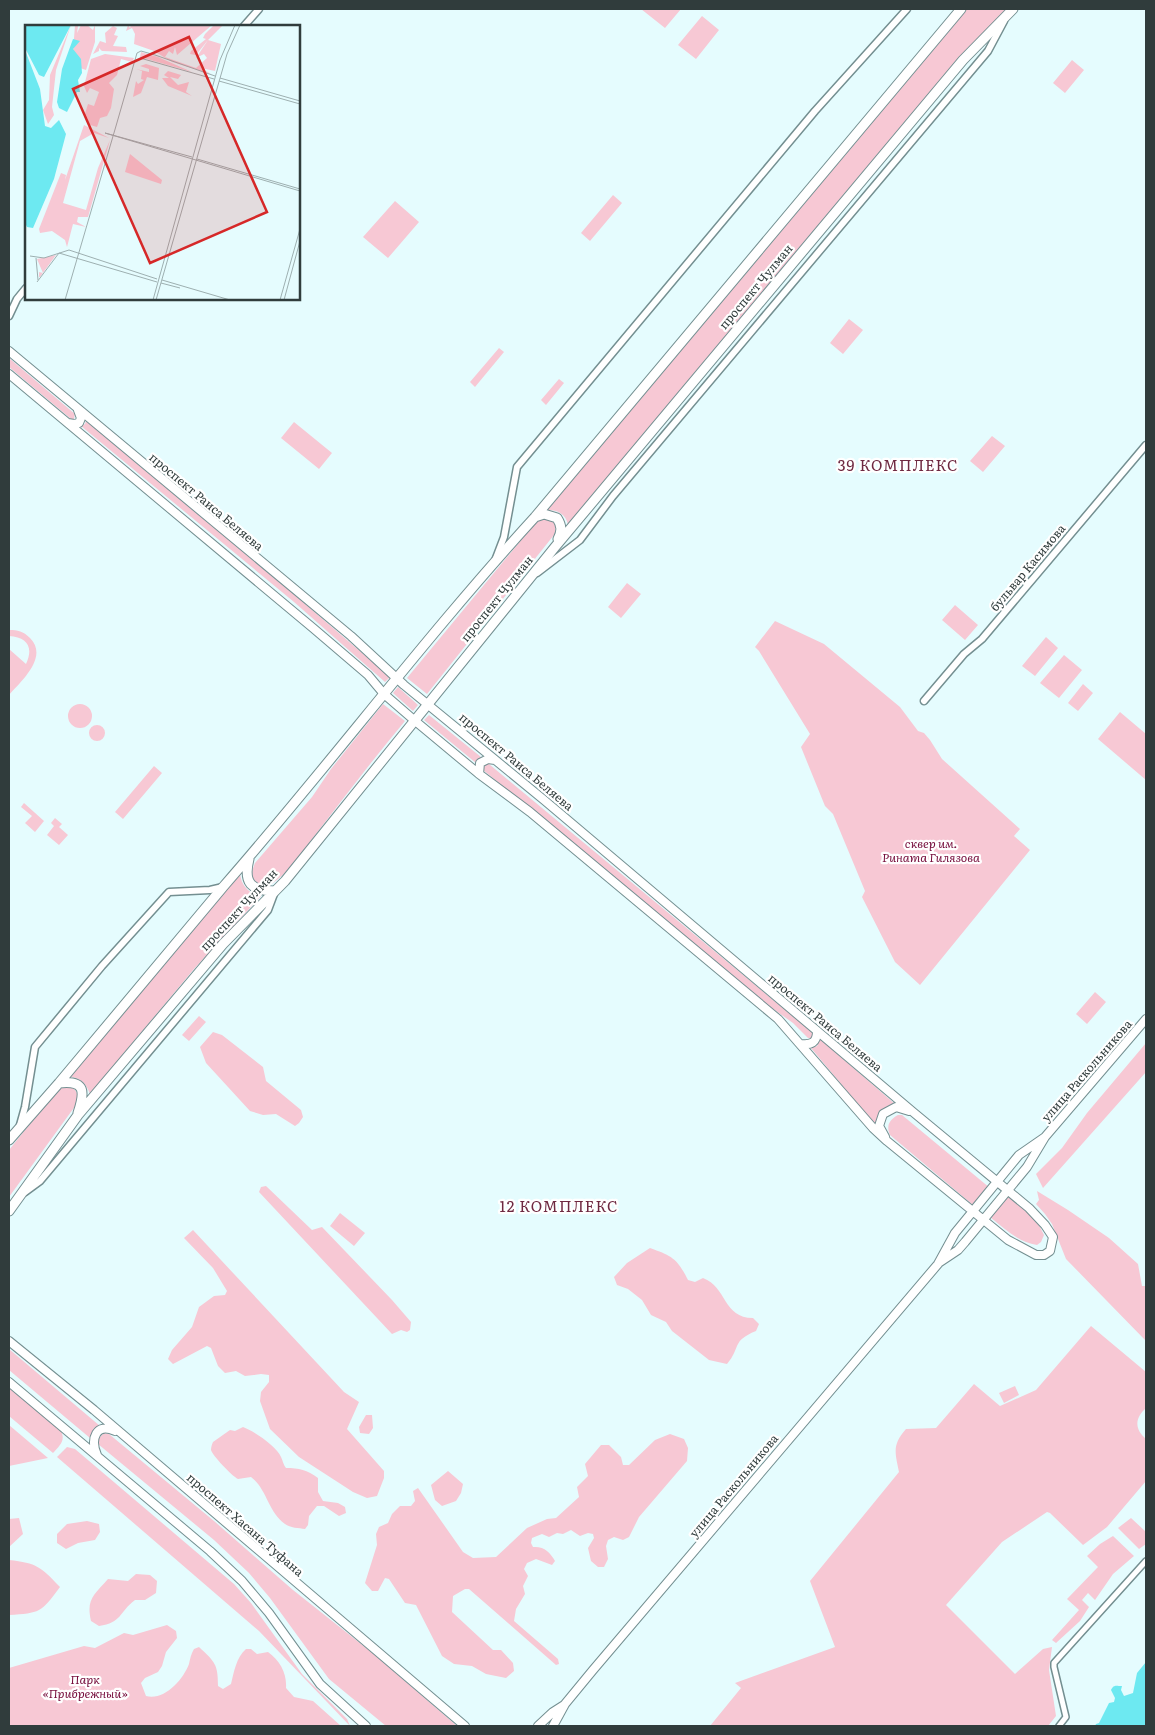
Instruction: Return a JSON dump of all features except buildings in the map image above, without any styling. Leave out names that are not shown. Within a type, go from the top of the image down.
[{"type":"main road","name":"проспект Чулман","points":[[9,1140],[59,1083],[495,561],[535,517],[961,9]]},
{"type":"main road","name":"проспект Чулман","points":[[9,1211],[78,1115],[223,944],[285,881],[555,547],[963,60],[1011,11]]},
{"type":"main road","points":[[535,517],[544,514],[558,518],[561,525],[561,533],[555,547]]},
{"type":"main road","points":[[250,856],[246,872],[247,878],[252,885],[264,891],[275,891]]},
{"type":"main road","points":[[59,1083],[70,1082],[77,1084],[82,1090],[84,1096],[78,1115]]},
{"type":"street","points":[[245,25],[259,9]]},
{"type":"street","points":[[495,561],[504,537],[516,467],[815,111],[907,9]]},
{"type":"street","points":[[530,578],[580,540],[613,496],[988,51],[1011,11]]},
{"type":"street","points":[[9,306],[25,289]]},
{"type":"street","points":[[9,316],[17,299]]},
{"type":"street","name":"проспект Раиса Беляева","points":[[9,352],[351,636],[427,704],[1037,1216],[1052,1234],[1050,1251],[1044,1255],[1036,1255],[1026,1251],[1008,1240],[983,1220]]},
{"type":"street","points":[[9,374],[368,675],[384,694],[414,720],[479,774],[530,812],[778,1019],[873,1128],[983,1220]]},
{"type":"street","points":[[66,422],[79,423],[81,418],[78,409]]},
{"type":"street","name":"бульвар Касимова","points":[[924,701],[964,654],[982,640],[1146,445]]},
{"type":"street","points":[[479,774],[478,767],[483,760],[495,760]]},
{"type":"street","points":[[19,1127],[25,1107],[35,1047],[96,974],[169,892],[210,890],[223,887]]},
{"type":"street","points":[[20,1196],[40,1181],[268,910],[275,891]]},
{"type":"street","name":"улица Раскольникова","points":[[938,1264],[958,1250],[1027,1167],[1045,1138],[1146,1019]]},
{"type":"street","points":[[800,1044],[810,1045],[814,1043],[817,1031]]},
{"type":"street","points":[[887,1141],[880,1126],[883,1114],[896,1106],[913,1112]]},
{"type":"street","name":"улица Раскольникова","points":[[553,1726],[565,1704],[938,1264],[955,1233],[1019,1155],[1045,1138]]},
{"type":"street","name":"проспект Хасана Туфана","points":[[9,1341],[123,1435],[465,1726]]},
{"type":"street","points":[[9,1382],[210,1551],[242,1581],[320,1684],[366,1726]]},
{"type":"street","points":[[98,1456],[93,1443],[94,1437],[99,1431],[108,1428],[123,1435]]},
{"type":"street","points":[[1059,1726],[1066,1717],[1054,1663],[1146,1561]]},
{"type":"street","points":[[538,1726],[565,1704]]},
{"type":"green space","points":[[641,9],[681,9],[665,28]]},
{"type":"green space","points":[[967,9],[1006,9],[954,65],[568,525],[561,513],[547,510]]},
{"type":"green space","points":[[702,16],[719,30],[696,59],[678,45]]},
{"type":"green space","points":[[1072,60],[1084,70],[1065,93],[1053,83]]},
{"type":"green space","points":[[613,195],[622,203],[590,241],[581,233]]},
{"type":"green space","points":[[395,201],[419,222],[388,258],[363,237]]},
{"type":"green space","points":[[849,319],[863,330],[843,354],[830,343]]},
{"type":"green space","points":[[499,348],[504,352],[475,387],[470,382]]},
{"type":"green space","points":[[9,358],[75,414],[74,419],[71,419],[9,367]]},
{"type":"green space","points":[[559,379],[564,383],[546,405],[541,400]]},
{"type":"green space","points":[[86,421],[390,677],[385,682],[294,602],[81,426]]},
{"type":"green space","points":[[294,422],[332,453],[319,469],[281,438]]},
{"type":"green space","points":[[992,436],[1005,446],[983,472],[970,461]]},
{"type":"green space","points":[[548,519],[554,522],[556,527],[554,535],[427,694],[407,678],[537,521]]},
{"type":"green space","points":[[627,583],[641,594],[621,618],[608,607]]},
{"type":"green space","points":[[955,605],[978,625],[965,640],[942,620]]},
{"type":"green space","name":"сквер им. Рината Гилязова","points":[[775,621],[824,644],[900,707],[918,731],[924,733],[930,740],[942,759],[1020,829],[1014,836],[1030,850],[920,985],[895,962],[862,897],[865,891],[833,814],[825,806],[801,747],[810,734],[755,647]]},
{"type":"green space","points":[[9,630],[20,631],[30,638],[35,645],[36,653],[35,661],[26,676],[9,695],[9,649],[26,664],[29,648],[20,638],[9,636]]},
{"type":"green space","points":[[1046,637],[1058,648],[1035,676],[1022,666]]},
{"type":"green space","points":[[1064,655],[1082,670],[1059,698],[1040,683]]},
{"type":"green space","points":[[1083,684],[1093,693],[1078,711],[1068,703]]},
{"type":"green space","points":[[398,687],[418,705],[413,711],[393,693]]},
{"type":"green space","points":[[80,704],[85,705],[91,711],[91,721],[85,727],[80,728],[75,727],[69,721],[68,716],[69,711],[75,705]]},
{"type":"green space","points":[[383,704],[405,721],[290,867],[271,884],[262,885],[257,882],[252,874],[255,863],[312,797],[331,769]]},
{"type":"green space","points":[[1120,712],[1146,734],[1146,780],[1098,739]]},
{"type":"green space","points":[[429,715],[481,757],[476,763],[424,720]]},
{"type":"green space","points":[[97,725],[105,733],[97,741],[89,733]]},
{"type":"green space","points":[[486,763],[813,1033],[812,1038],[808,1038],[793,1023],[769,1006],[483,770],[482,765]]},
{"type":"green space","points":[[154,766],[162,773],[123,819],[115,812]]},
{"type":"green space","points":[[24,803],[44,821],[35,832],[25,823],[32,816],[21,807]]},
{"type":"green space","points":[[55,818],[62,824],[59,827],[68,835],[59,845],[47,835],[54,826],[51,823]]},
{"type":"green space","points":[[240,874],[242,883],[247,889],[261,896],[194,969],[90,1094],[83,1082],[70,1077]]},
{"type":"green space","points":[[1095,992],[1106,1002],[1087,1024],[1076,1014]]},
{"type":"green space","points":[[199,1016],[206,1022],[189,1041],[182,1035]]},
{"type":"green space","points":[[213,1032],[222,1035],[263,1067],[266,1081],[301,1110],[303,1117],[299,1123],[295,1126],[276,1114],[263,1115],[250,1111],[206,1063],[200,1047]]},
{"type":"green space","points":[[820,1039],[895,1104],[882,1112],[875,1125],[811,1048],[817,1046]]},
{"type":"green space","points":[[1146,1043],[1146,1072],[1043,1188],[1036,1174],[1062,1148],[1087,1113]]},
{"type":"green space","points":[[69,1086],[77,1094],[76,1105],[9,1197],[9,1150],[57,1090]]},
{"type":"green space","points":[[898,1115],[902,1115],[990,1188],[974,1206],[890,1135],[889,1124]]},
{"type":"green space","points":[[266,1186],[312,1230],[322,1227],[411,1322],[410,1330],[407,1332],[401,1330],[392,1334],[259,1192],[261,1187]]},
{"type":"green space","points":[[1037,1191],[1109,1238],[1138,1264],[1142,1286],[1146,1286],[1146,1341],[1066,1259],[1052,1224],[1036,1204],[1039,1200]]},
{"type":"green space","points":[[1008,1195],[1037,1221],[1044,1235],[1041,1242],[1037,1245],[1018,1238],[990,1217]]},
{"type":"green space","points":[[340,1213],[365,1233],[354,1246],[330,1226]]},
{"type":"green space","points":[[193,1230],[344,1392],[359,1402],[347,1429],[384,1471],[384,1478],[377,1496],[367,1498],[353,1492],[299,1457],[270,1429],[260,1401],[261,1392],[269,1382],[269,1375],[245,1376],[236,1371],[225,1373],[218,1366],[211,1348],[207,1346],[173,1364],[168,1359],[172,1350],[192,1327],[199,1307],[214,1296],[225,1295],[227,1291],[213,1268],[184,1238]]},
{"type":"green space","points":[[650,1248],[664,1253],[677,1262],[688,1280],[695,1282],[703,1278],[711,1282],[730,1308],[743,1317],[753,1318],[759,1324],[756,1331],[743,1338],[727,1364],[709,1360],[672,1331],[666,1322],[651,1315],[642,1300],[628,1289],[617,1285],[614,1277],[627,1263]]},
{"type":"green space","points":[[1091,1326],[1146,1372],[1146,1408],[1142,1412],[1137,1424],[1139,1431],[1146,1439],[1146,1481],[1107,1527],[1083,1545],[1047,1512],[1002,1542],[946,1605],[1015,1674],[1043,1649],[1052,1647],[1049,1670],[1056,1716],[1048,1726],[710,1726],[741,1688],[735,1683],[835,1647],[810,1581],[899,1472],[896,1449],[898,1440],[906,1429],[936,1428],[974,1384],[1000,1406],[1036,1390]]},
{"type":"green space","points":[[9,1349],[100,1426],[94,1428],[90,1438],[9,1370]]},
{"type":"green space","points":[[1015,1386],[1019,1395],[1004,1403],[999,1393]]},
{"type":"green space","points":[[9,1387],[61,1431],[62,1441],[53,1453],[9,1416]]},
{"type":"green space","points":[[366,1415],[372,1415],[373,1428],[369,1434],[360,1433],[359,1427]]},
{"type":"green space","points":[[9,1425],[48,1458],[9,1466]]},
{"type":"green space","points":[[243,1427],[270,1444],[279,1453],[286,1468],[303,1470],[318,1478],[318,1492],[323,1501],[338,1503],[345,1507],[346,1513],[339,1516],[324,1506],[317,1506],[309,1516],[308,1525],[305,1529],[292,1527],[279,1519],[261,1488],[251,1477],[238,1479],[212,1453],[213,1442],[230,1430],[235,1431]]},
{"type":"green space","points":[[104,1433],[109,1434],[214,1521],[293,1590],[375,1655],[457,1726],[386,1726],[329,1679],[270,1598],[249,1573],[214,1540],[98,1444],[98,1439]]},
{"type":"green space","points":[[670,1434],[684,1439],[688,1448],[687,1461],[639,1517],[629,1537],[623,1540],[614,1537],[608,1540],[606,1546],[608,1559],[604,1567],[598,1567],[591,1561],[588,1548],[594,1538],[593,1534],[588,1533],[580,1536],[571,1530],[549,1537],[542,1534],[532,1538],[531,1543],[533,1547],[540,1547],[546,1550],[555,1561],[552,1565],[536,1559],[527,1563],[524,1569],[528,1576],[523,1586],[525,1594],[516,1609],[514,1621],[558,1659],[559,1664],[556,1665],[469,1589],[465,1589],[453,1596],[452,1612],[493,1650],[501,1650],[513,1663],[514,1671],[506,1678],[486,1674],[472,1666],[454,1664],[442,1656],[416,1605],[405,1603],[389,1579],[385,1578],[378,1591],[372,1591],[365,1583],[377,1545],[376,1534],[379,1527],[388,1523],[392,1514],[400,1506],[411,1506],[415,1501],[413,1491],[418,1488],[463,1552],[473,1558],[496,1557],[527,1528],[547,1519],[556,1518],[579,1497],[577,1487],[588,1476],[585,1464],[601,1445],[609,1445],[621,1457],[623,1465],[629,1465],[655,1440]]},
{"type":"green space","points":[[67,1447],[75,1449],[234,1584],[251,1603],[302,1674],[347,1719],[350,1726],[259,1631],[57,1457]]},
{"type":"green space","points":[[448,1471],[463,1484],[461,1493],[456,1501],[442,1506],[435,1500],[431,1485]]},
{"type":"green space","points":[[19,1518],[23,1534],[9,1547],[9,1519]]},
{"type":"green space","points":[[1131,1518],[1145,1531],[1146,1529],[1146,1544],[1139,1549],[1118,1528]]},
{"type":"green space","points":[[87,1521],[99,1524],[100,1532],[95,1540],[78,1543],[66,1549],[57,1543],[57,1534],[67,1524]]},
{"type":"green space","points":[[1113,1536],[1134,1556],[1113,1574],[1095,1600],[1088,1593],[1082,1600],[1089,1607],[1080,1621],[1056,1643],[1052,1640],[1079,1610],[1067,1599],[1098,1567],[1087,1556],[1100,1544]]},
{"type":"green space","points":[[9,1560],[38,1567],[60,1587],[44,1607],[34,1612],[9,1615]]},
{"type":"green space","points":[[136,1574],[150,1575],[157,1581],[156,1593],[145,1600],[135,1600],[116,1620],[106,1625],[99,1626],[91,1621],[90,1602],[108,1579],[128,1581]]},
{"type":"green space","name":"Парк «Прибрежный»","points":[[167,1625],[176,1631],[177,1638],[166,1652],[158,1672],[145,1678],[141,1683],[146,1696],[153,1697],[172,1688],[186,1670],[194,1649],[199,1647],[215,1664],[218,1686],[223,1689],[231,1684],[240,1657],[246,1649],[251,1649],[257,1654],[268,1652],[279,1663],[284,1672],[286,1688],[294,1697],[313,1701],[341,1726],[9,1726],[9,1668],[84,1646],[95,1648],[124,1633],[133,1635]]},
{"type":"water","points":[[1146,1662],[1146,1726],[1095,1726],[1099,1723],[1109,1703],[1114,1702],[1115,1698],[1111,1690],[1112,1688],[1122,1686],[1121,1690],[1124,1696],[1133,1693],[1137,1673]]},
{"type":"district","name":"39 КОМПЛЕКС","points":[[898,466]]},
{"type":"district","name":"12 КОМПЛЕКС","points":[[559,1207]]}]
